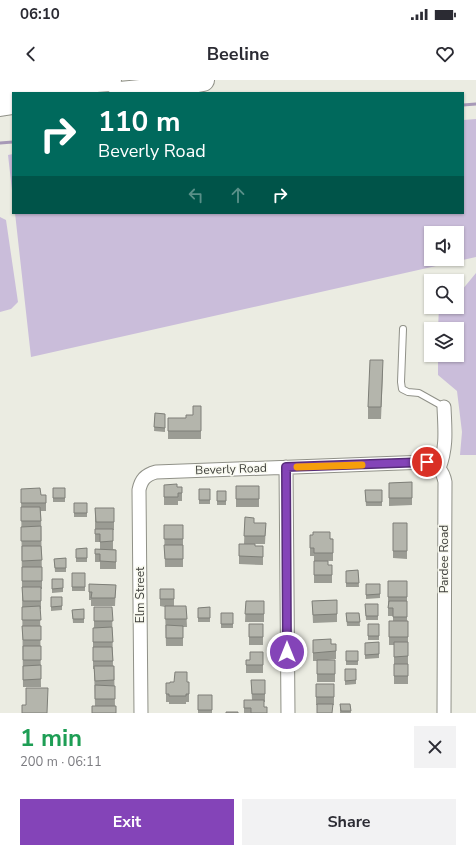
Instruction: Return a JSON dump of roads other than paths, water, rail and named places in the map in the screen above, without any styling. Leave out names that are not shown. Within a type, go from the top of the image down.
[{"type":"highway","points":[[0,88],[110,80]]},
{"type":"highway","points":[[130,92],[150,90],[203,80]]},
{"type":"highway","points":[[0,104],[12,103]]},
{"type":"street","points":[[439,468],[444,455],[444,408]]},
{"type":"street","name":"Beverly Road","points":[[143,478],[156,472],[427,462],[432,463],[439,468]]},
{"type":"street","points":[[286,467],[288,713]]},
{"type":"street","name":"Pardee Road","points":[[439,468],[443,474],[445,482],[444,713]]},
{"type":"street","name":"Elm Street","points":[[141,713],[139,490],[143,478]]},
{"type":"lane","points":[[403,329],[402,389],[408,392],[419,393],[444,408]]},
{"type":"waterway","points":[[464,105],[476,104]]},
{"type":"waterway","points":[[0,143],[12,142]]}]
